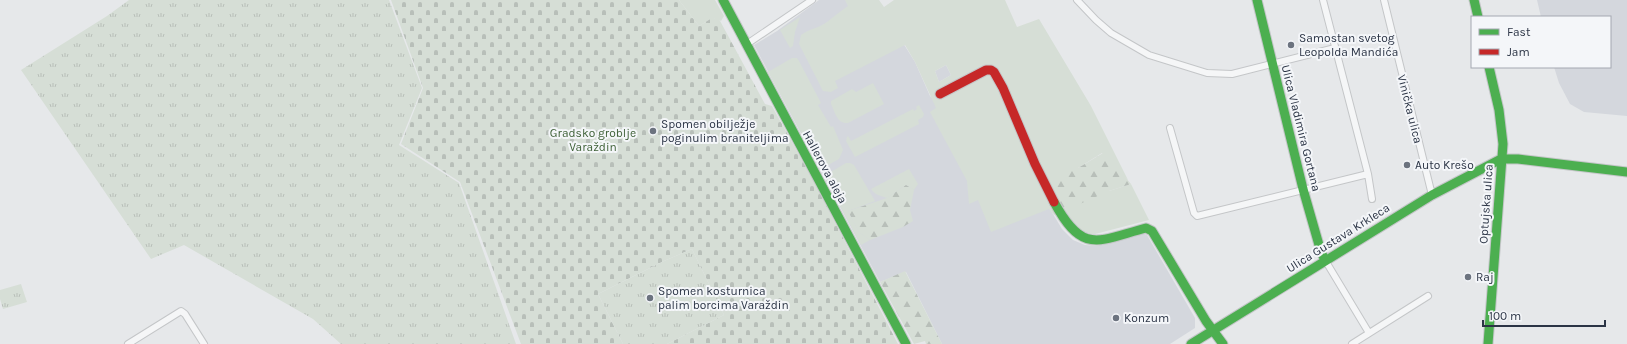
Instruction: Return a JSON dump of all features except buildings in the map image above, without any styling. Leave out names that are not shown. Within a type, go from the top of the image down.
[{"type":"main road","name":"Hallerova aleja","points":[[723,0],[906,344]]},
{"type":"main road","name":"Ulica Vladimira Gortana","points":[[1256,0],[1303,189],[1325,260]]},
{"type":"main road","points":[[1474,0],[1478,16]]},
{"type":"main road","name":"Optujska ulica","points":[[1488,344],[1503,135],[1489,68]]},
{"type":"main road","points":[[940,94],[986,70],[991,70],[994,72],[1054,203],[1071,229],[1080,237],[1092,240],[1107,238],[1146,228],[1152,231],[1206,321],[1223,344]]},
{"type":"main road","name":"Ulica Gustava Krkleca","points":[[1190,344],[1432,195],[1476,171],[1502,159]]},
{"type":"main road","points":[[1502,159],[1518,159],[1627,172]]},
{"type":"street","points":[[747,44],[812,0]]},
{"type":"street","points":[[1077,0],[1111,33],[1149,55],[1207,73],[1232,74],[1335,48]]},
{"type":"street","points":[[1323,0],[1368,174],[1372,199]]},
{"type":"street","name":"Vinička ulica","points":[[1384,0],[1432,195]]},
{"type":"street","points":[[1170,128],[1194,213],[1197,216],[1368,174]]},
{"type":"street","points":[[1325,260],[1369,333]]},
{"type":"street","points":[[1352,344],[1428,296]]},
{"type":"street","points":[[128,344],[181,311],[185,314],[204,344]]},
{"type":"shaded area","points":[[819,0],[876,0],[915,62],[930,96],[1050,209],[1062,229],[1073,240],[1085,245],[1096,246],[1143,233],[1147,235],[1195,318],[1195,328],[1170,344],[942,344],[906,272],[880,282],[754,45],[777,31]]},
{"type":"shaded area","points":[[1537,0],[1627,0],[1627,116],[1584,112],[1570,104],[1559,83],[1554,68],[1611,68],[1611,16],[1541,16]]},
{"type":"shaded area","points":[[946,65],[951,75],[939,82],[935,71]]},
{"type":"green space","points":[[129,0],[389,0],[422,88],[399,145],[459,183],[516,344],[341,344],[313,319],[184,245],[151,259],[21,70],[107,16]]},
{"type":"green space","name":"Gradsko groblje Varaždin","points":[[391,0],[679,0],[699,26],[712,18],[719,19],[765,104],[772,106],[814,182],[898,344],[667,344],[724,315],[692,249],[664,261],[598,294],[623,344],[521,344],[460,182],[401,144],[423,88]]},
{"type":"green space","points":[[679,0],[715,0],[724,16],[721,21],[718,19],[712,19],[699,26]]},
{"type":"green space","points":[[845,0],[879,0],[884,7],[894,0],[1005,0],[1017,27],[1039,19],[1091,106],[1128,180],[1102,153],[1078,168],[1109,191],[1131,184],[1149,220],[1095,234],[1089,234],[1076,228],[1064,212],[1054,215],[1049,209],[991,232],[978,200],[969,204],[967,181],[930,112],[936,108],[915,62],[905,45],[835,81],[838,88],[831,92],[823,91],[799,44],[801,35],[824,24],[848,6]],"holes":[[[946,65],[951,75],[939,82],[935,71]]]},
{"type":"green space","points":[[800,17],[795,32],[793,46],[790,48],[780,30]]},
{"type":"green space","points":[[792,58],[797,58],[799,61],[821,103],[818,105],[831,127],[833,126],[843,150],[839,159],[821,169],[768,72]]},
{"type":"green space","points":[[873,83],[884,104],[848,123],[841,122],[835,114],[831,101],[852,89],[856,92]]},
{"type":"green space","points":[[919,105],[924,114],[923,117],[918,120],[919,124],[855,157],[846,141],[848,136],[851,141],[913,109],[914,111]]},
{"type":"green space","points":[[1103,153],[1112,161],[1131,184],[1109,191],[1064,211],[1057,201],[1053,188],[1054,180],[1060,169],[1078,168]]},
{"type":"green space","points":[[846,163],[854,165],[875,201],[848,211],[859,232],[870,240],[861,245],[824,176]]},
{"type":"green space","points":[[909,169],[918,184],[914,190],[906,185],[887,198],[876,194],[871,189]]},
{"type":"green space","points":[[906,185],[914,190],[910,210],[913,221],[903,227],[870,240],[859,232],[848,211],[887,198]]},
{"type":"green space","points":[[692,249],[724,315],[667,344],[623,344],[598,294],[664,261]]},
{"type":"green space","points":[[905,271],[942,344],[926,344],[925,341],[914,344],[880,282]]},
{"type":"green space","points":[[21,284],[27,302],[3,309],[0,299],[0,290]]},
{"type":"traffic: fast","points":[[723,0],[906,344]]},
{"type":"traffic: fast","points":[[1257,0],[1303,189],[1321,252],[1325,260]]},
{"type":"traffic: fast","points":[[1474,0],[1478,16]]},
{"type":"traffic: fast","points":[[1488,344],[1503,144],[1499,110],[1489,68]]},
{"type":"traffic: fast","points":[[1191,344],[1432,195],[1501,159],[1518,159],[1627,172]]},
{"type":"traffic: fast","points":[[1054,202],[1064,219],[1074,230],[1083,237],[1092,240],[1115,237],[1146,228],[1152,231],[1206,321],[1223,344]]},
{"type":"traffic: jam","points":[[940,94],[986,70],[991,70],[994,72],[1003,88],[1035,164],[1054,202]]},
{"type":"place","name":"Samostan svetog Leopolda Mandića","points":[[1291,45]]},
{"type":"place","name":"Spomen obilježje poginulim braniteljima","points":[[653,131]]},
{"type":"place","name":"Auto Krešo","points":[[1407,165]]},
{"type":"place","name":"Raj","points":[[1468,277]]},
{"type":"place","name":"Spomen kosturnica palim borcima Varaždin","points":[[650,298]]},
{"type":"place","name":"Konzum","points":[[1116,318]]}]
